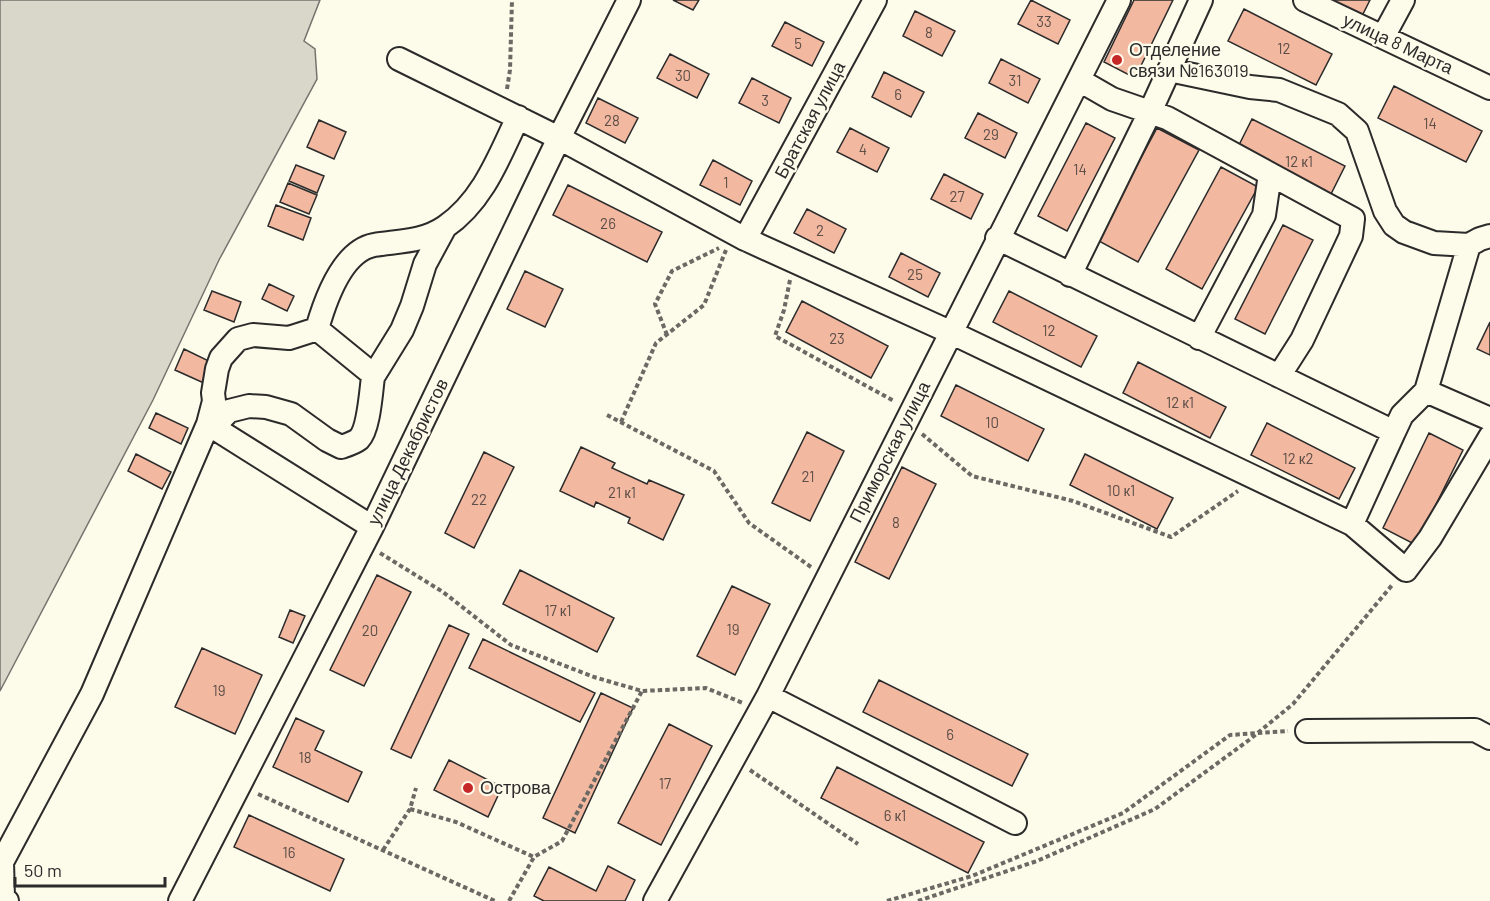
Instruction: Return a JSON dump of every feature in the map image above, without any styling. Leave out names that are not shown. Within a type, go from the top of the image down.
[{"type":"street","name":"улица Декабристов","points":[[180,901],[368,535],[559,138],[629,0]]},
{"type":"street","name":"Братская улица","points":[[745,239],[874,0]]},
{"type":"street","name":"Приморская улица","points":[[655,901],[764,703],[1119,0]]},
{"type":"street","points":[[1070,275],[1150,112],[1201,0]]},
{"type":"street","name":"улица 8 Марта","points":[[1305,0],[1490,88]]},
{"type":"street","points":[[1383,37],[1403,0]]},
{"type":"street","points":[[399,59],[559,138],[745,239],[950,332],[1352,524],[1406,570],[1430,538],[1490,437]]},
{"type":"street","points":[[1169,70],[1250,87],[1279,90],[1338,114],[1357,131],[1385,211],[1394,225],[1404,232],[1434,243],[1469,245],[1480,238],[1490,236]]},
{"type":"street","points":[[1079,80],[1112,99],[1167,118],[1353,219],[1385,211]]},
{"type":"street","points":[[317,329],[326,298],[345,266],[356,253],[372,246],[423,238],[445,227],[475,200],[503,151],[511,114]]},
{"type":"street","points":[[1199,338],[1263,215],[1270,174]]},
{"type":"street","points":[[1279,376],[1302,339],[1351,236],[1353,219]]},
{"type":"street","points":[[7,901],[3,897],[2,862],[92,694],[213,427],[229,411],[249,406],[266,407],[291,414],[327,440],[341,447],[357,441],[366,425],[373,377],[402,330],[425,264],[445,227]]},
{"type":"street","points":[[997,238],[1394,432]]},
{"type":"street","points":[[1352,524],[1402,415],[1426,391],[1469,245]]},
{"type":"street","points":[[317,329],[373,377]]},
{"type":"street","points":[[213,427],[213,393],[217,369],[221,358],[238,339],[253,336],[290,338],[317,329]]},
{"type":"street","points":[[1426,391],[1490,419]]},
{"type":"street","points":[[213,427],[368,535]]},
{"type":"street","points":[[764,703],[1015,823]]},
{"type":"street","points":[[1307,730],[1476,730],[1490,738]]},
{"type":"path","points":[[511,114],[512,0]]},
{"type":"path","points":[[621,422],[657,343],[667,335],[704,304],[728,244],[672,271],[655,304],[667,335]]},
{"type":"path","points":[[791,276],[776,336],[908,415],[972,477],[1073,501],[1171,537],[1256,478]]},
{"type":"path","points":[[606,415],[714,471],[749,523],[827,578]]},
{"type":"path","points":[[368,535],[511,645],[594,677],[642,691],[706,688],[764,703]]},
{"type":"path","points":[[918,901],[1036,861],[1155,809],[1293,704],[1406,570]]},
{"type":"path","points":[[509,901],[534,857],[562,841],[642,691]]},
{"type":"path","points":[[887,901],[972,876],[1123,813],[1230,735],[1307,730]]},
{"type":"path","points":[[733,758],[858,844]]},
{"type":"path","points":[[239,785],[495,901]]},
{"type":"path","points":[[384,850],[410,809],[416,788]]},
{"type":"path","points":[[410,809],[456,822],[534,857]]},
{"type":"shaded area","points":[[0,0],[320,0],[304,41],[315,49],[317,79],[219,260],[153,400],[0,691]]},
{"type":"building","points":[[673,0],[699,0],[693,10]]},
{"type":"building","points":[[1031,0],[1070,20],[1058,44],[1018,24]]},
{"type":"building","points":[[1134,0],[1173,0],[1135,78],[1104,62]]},
{"type":"building","points":[[1330,0],[1370,0],[1362,16]]},
{"type":"building","points":[[1244,9],[1332,54],[1316,85],[1228,41]]},
{"type":"building","points":[[915,11],[955,31],[942,56],[903,36]]},
{"type":"building","points":[[785,22],[824,42],[812,66],[772,46]]},
{"type":"building","points":[[670,54],[709,74],[697,98],[657,78]]},
{"type":"building","points":[[1001,59],[1040,79],[1028,103],[989,83]]},
{"type":"building","points":[[884,72],[924,92],[911,117],[872,97]]},
{"type":"building","points":[[752,78],[791,98],[779,123],[739,103]]},
{"type":"building","points":[[1394,86],[1482,131],[1466,162],[1378,118]]},
{"type":"building","points":[[598,98],[638,118],[625,143],[586,123]]},
{"type":"building","points":[[978,113],[1017,133],[1005,158],[965,138]]},
{"type":"building","points":[[1252,119],[1345,166],[1330,196],[1237,149]]},
{"type":"building","points":[[319,120],[346,132],[334,159],[307,147]]},
{"type":"building","points":[[1086,123],[1115,138],[1067,231],[1038,216]]},
{"type":"building","points":[[850,128],[889,148],[877,172],[837,152]]},
{"type":"building","points":[[1157,128],[1199,150],[1138,262],[1097,240]]},
{"type":"building","points":[[713,160],[752,181],[740,205],[700,185]]},
{"type":"building","points":[[296,165],[324,176],[317,193],[289,181]]},
{"type":"building","points":[[1221,167],[1258,187],[1202,289],[1166,269]]},
{"type":"building","points":[[944,174],[983,194],[971,219],[931,199]]},
{"type":"building","points":[[288,183],[317,195],[309,214],[280,202]]},
{"type":"building","points":[[568,185],[662,232],[647,262],[553,215]]},
{"type":"building","points":[[276,205],[311,218],[303,240],[268,226]]},
{"type":"building","points":[[807,209],[846,229],[834,253],[794,233]]},
{"type":"building","points":[[1283,225],[1313,240],[1265,334],[1235,319]]},
{"type":"building","points":[[901,253],[940,273],[928,297],[889,277]]},
{"type":"building","points":[[525,271],[563,289],[545,327],[507,309]]},
{"type":"building","points":[[269,284],[294,296],[287,311],[262,299]]},
{"type":"building","points":[[212,291],[241,302],[234,322],[204,310]]},
{"type":"building","points":[[1009,291],[1097,336],[1081,367],[993,322]]},
{"type":"building","points":[[802,301],[888,346],[871,378],[786,332]]},
{"type":"building","points":[[1490,322],[1490,355],[1477,349]]},
{"type":"building","points":[[184,349],[215,364],[206,384],[175,370]]},
{"type":"building","points":[[1138,362],[1226,407],[1210,438],[1123,393]]},
{"type":"building","points":[[956,385],[1044,429],[1028,461],[941,416]]},
{"type":"building","points":[[156,413],[188,428],[181,444],[149,428]]},
{"type":"building","points":[[1267,423],[1355,468],[1339,499],[1251,455]]},
{"type":"building","points":[[807,432],[844,451],[810,521],[772,503]]},
{"type":"building","points":[[1429,433],[1463,450],[1416,545],[1383,528]]},
{"type":"building","points":[[581,447],[615,463],[612,468],[647,484],[649,480],[684,495],[663,540],[628,523],[630,518],[596,502],[594,507],[560,491]]},
{"type":"building","points":[[484,452],[514,467],[474,548],[445,533]]},
{"type":"building","points":[[136,454],[171,472],[162,489],[128,471]]},
{"type":"building","points":[[1085,454],[1173,498],[1157,529],[1070,485]]},
{"type":"building","points":[[902,467],[936,484],[889,579],[855,562]]},
{"type":"building","points":[[520,570],[614,618],[597,652],[503,604]]},
{"type":"building","points":[[377,575],[411,592],[364,686],[330,670]]},
{"type":"building","points":[[732,586],[770,604],[735,675],[697,656]]},
{"type":"building","points":[[290,610],[305,616],[293,643],[279,637]]},
{"type":"building","points":[[449,625],[469,634],[411,758],[391,749]]},
{"type":"building","points":[[483,639],[595,693],[580,722],[469,668]]},
{"type":"building","points":[[202,648],[262,675],[235,734],[175,707]]},
{"type":"building","points":[[879,680],[1028,754],[1012,786],[863,712]]},
{"type":"building","points":[[601,693],[633,708],[575,833],[543,818]]},
{"type":"building","points":[[296,718],[324,731],[315,750],[362,772],[348,802],[273,767]]},
{"type":"building","points":[[669,724],[712,746],[661,845],[618,823]]},
{"type":"building","name":"Острова","points":[[449,760],[502,787],[488,817],[434,790]]},
{"type":"building","points":[[837,767],[984,842],[968,873],[821,798]]},
{"type":"building","points":[[249,815],[344,859],[330,891],[234,847]]},
{"type":"building","points":[[608,866],[635,880],[625,901],[544,901],[534,896],[549,867],[596,891]]},
{"type":"place","name":"Отделение связи №163019","points":[[1117,60]]},
{"type":"place","name":"Острова","points":[[468,788]]}]
